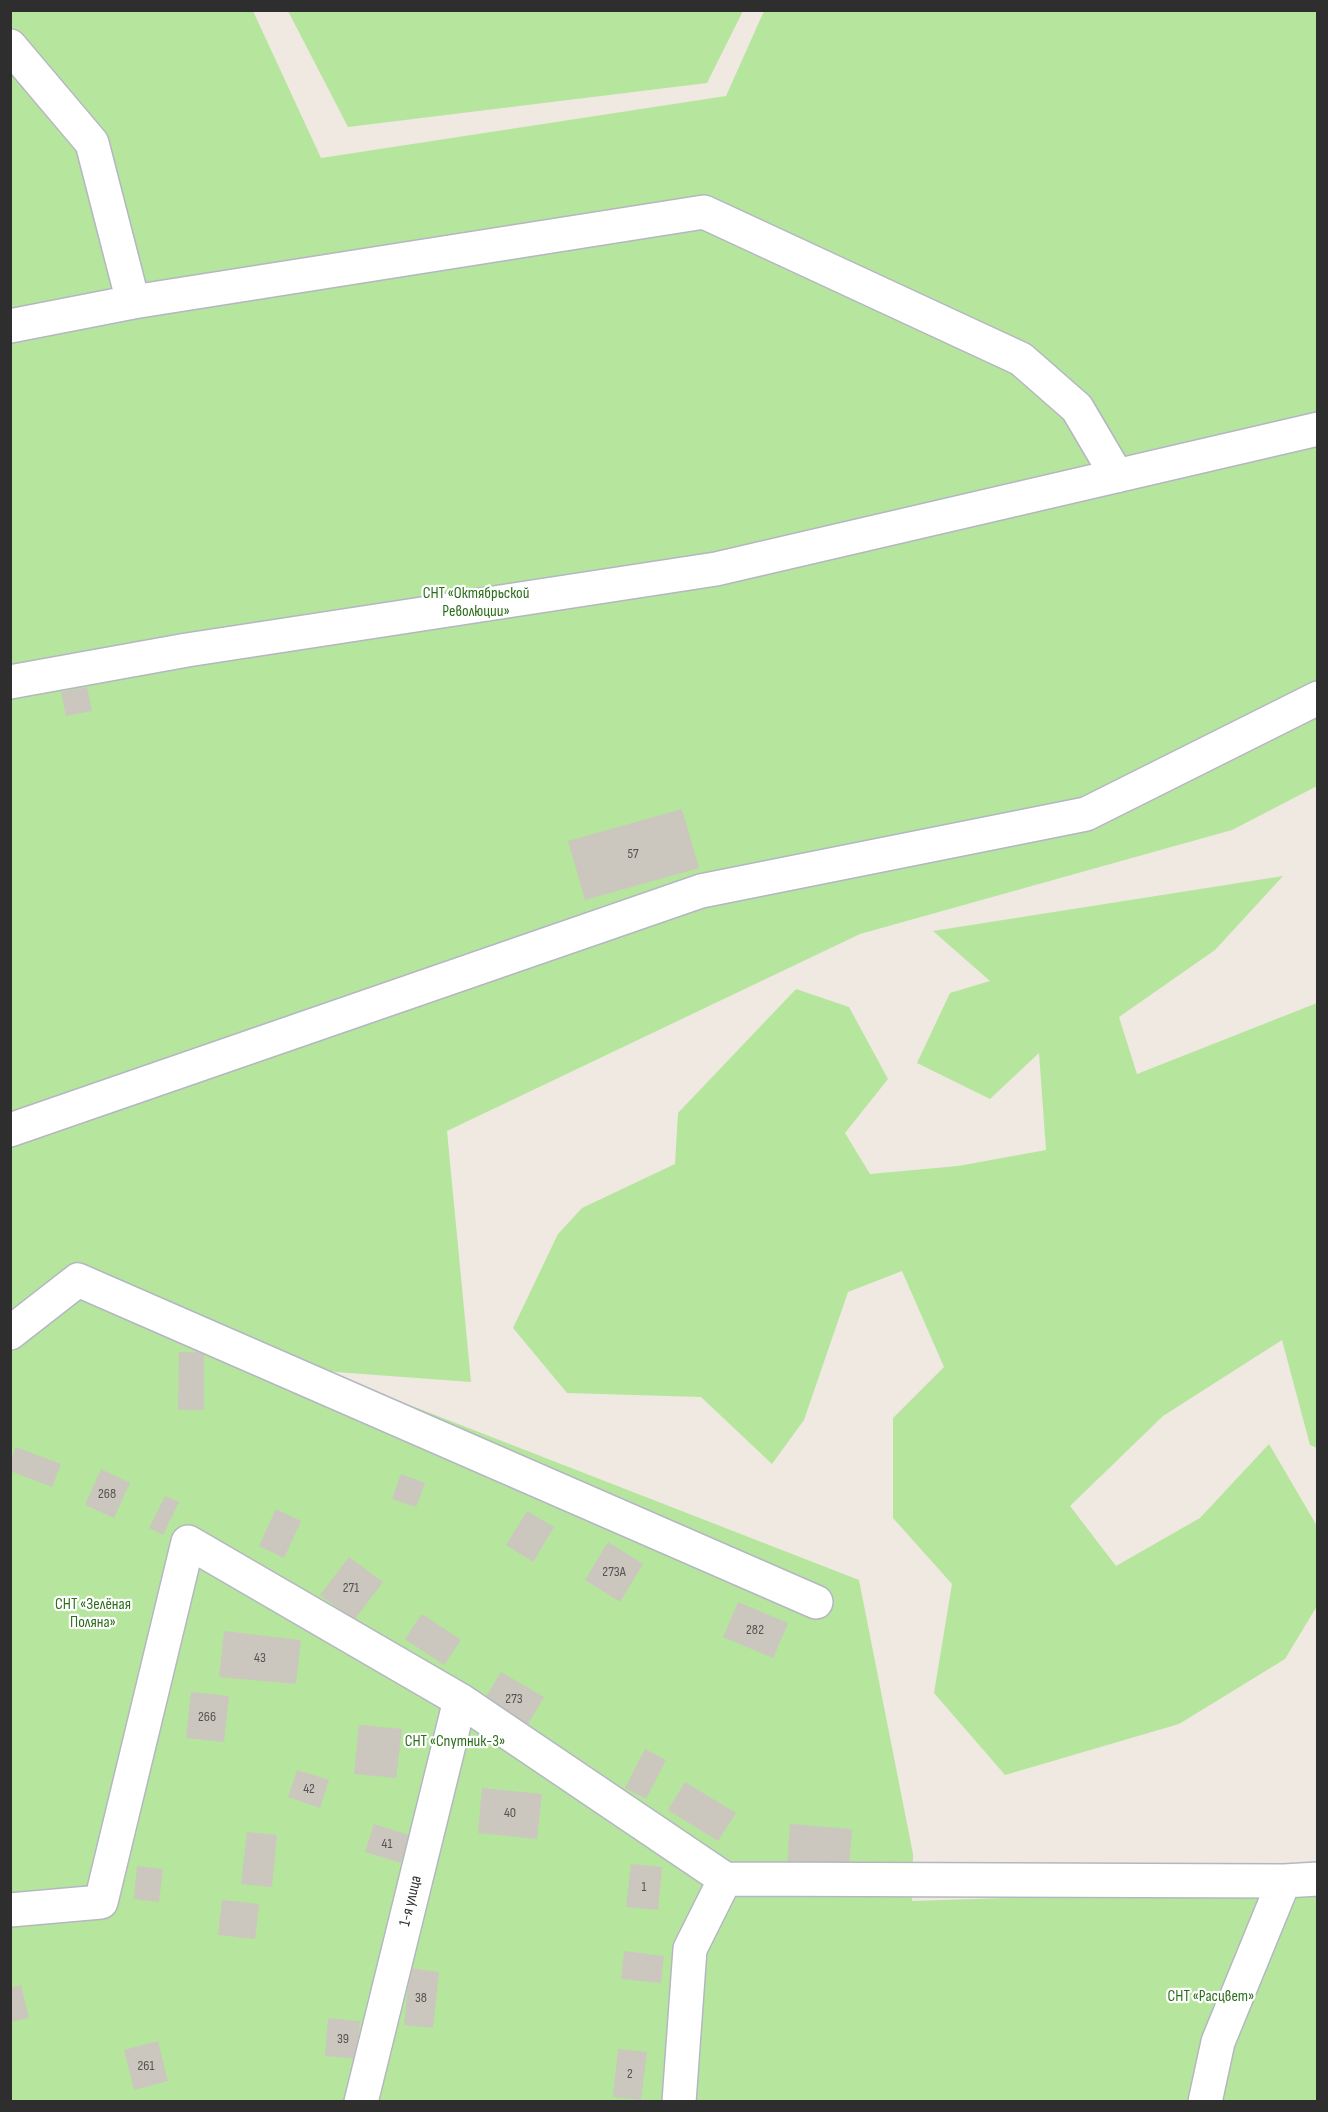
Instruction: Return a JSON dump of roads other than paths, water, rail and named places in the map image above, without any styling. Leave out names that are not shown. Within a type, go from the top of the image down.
[{"type":"street","points":[[10,46],[92,143],[133,302]]},
{"type":"street","points":[[10,326],[133,302],[704,212],[1021,359],[1077,408],[1117,476]]},
{"type":"street","points":[[10,681],[187,650],[716,570],[1317,429]]},
{"type":"street","points":[[10,1130],[701,891],[1086,814],[1317,698]]},
{"type":"street","points":[[10,1333],[78,1281],[816,1602]]},
{"type":"street","points":[[10,1910],[100,1902],[188,1542],[460,1700],[725,1879],[1284,1881],[1317,1879]]},
{"type":"street","name":"1-я улица","points":[[361,2102],[460,1700]]},
{"type":"street","points":[[678,2102],[690,1949],[725,1879]]},
{"type":"street","points":[[1205,2102],[1218,2042],[1284,1881]]},
{"type":"park label","name":"СНТ «Октябрьской Революции»","points":[[476,603]]},
{"type":"park label","name":"СНТ «Зелёная Поляна»","points":[[93,1614]]},
{"type":"park label","name":"СНТ «Спутник-3»","points":[[455,1742]]},
{"type":"park label","name":"СНТ «Расцвет»","points":[[1211,1997]]}]
